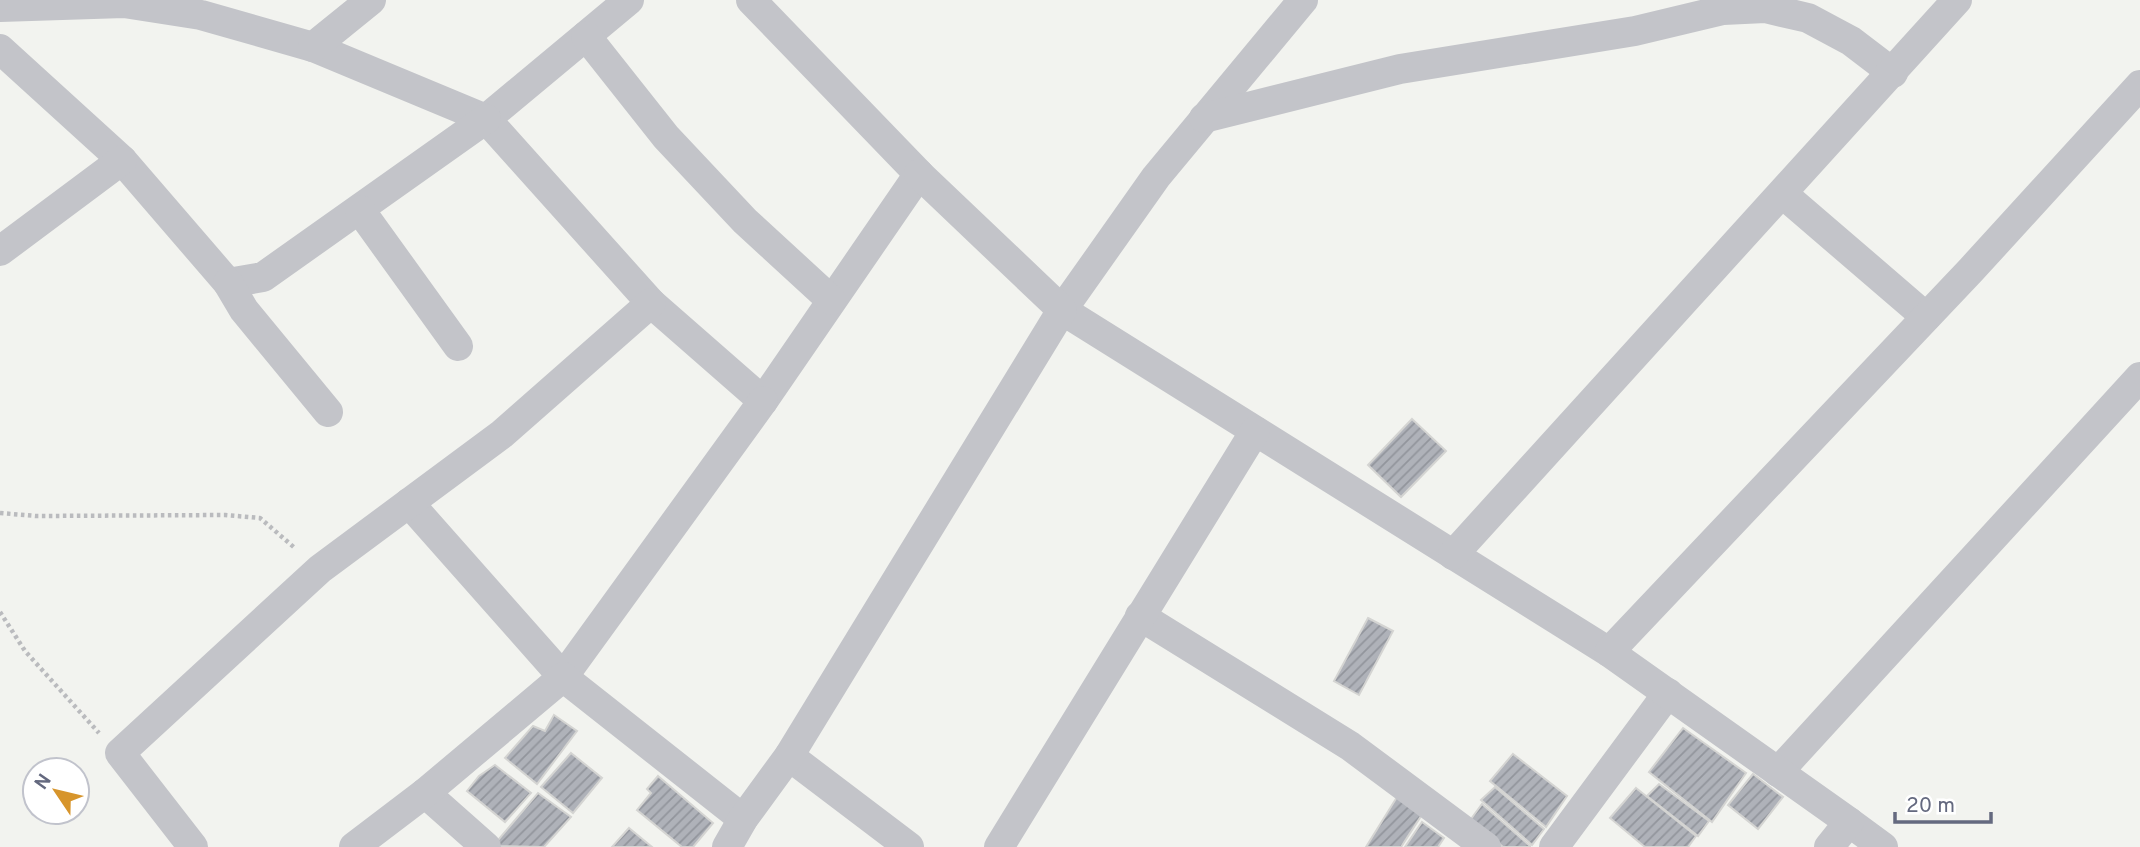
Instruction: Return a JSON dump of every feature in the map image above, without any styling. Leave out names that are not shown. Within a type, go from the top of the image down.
[{"type":"street","points":[[313,47],[371,0]]},
{"type":"street","points":[[228,283],[262,277],[360,210],[486,119],[629,0]]},
{"type":"street","points":[[751,0],[919,174],[1062,310],[1609,652],[1883,847]]},
{"type":"street","points":[[727,847],[743,819],[789,756],[1062,310],[1156,177],[1303,0]]},
{"type":"street","points":[[1453,555],[1958,0]]},
{"type":"street","points":[[0,7],[124,3],[201,15],[313,47],[486,119],[651,303],[763,401]]},
{"type":"street","points":[[1204,118],[1400,69],[1635,31],[1723,10],[1765,8],[1808,18],[1851,41],[1893,74]]},
{"type":"street","points":[[586,36],[692,165],[745,221],[831,300]]},
{"type":"street","points":[[0,50],[122,160],[228,283],[244,310],[328,412]]},
{"type":"street","points":[[1609,652],[1926,317],[2140,85]]},
{"type":"street","points":[[0,251],[122,160]]},
{"type":"street","points":[[354,847],[425,793],[563,677],[763,401],[919,174]]},
{"type":"street","points":[[1783,194],[1926,317]]},
{"type":"street","points":[[360,210],[458,346]]},
{"type":"street","points":[[193,847],[120,753],[320,569],[502,434],[651,303]]},
{"type":"street","points":[[1778,772],[2140,377]]},
{"type":"street","points":[[999,847],[1255,431]]},
{"type":"street","points":[[409,503],[563,677],[743,819]]},
{"type":"street","points":[[1140,616],[1350,746],[1486,847]]},
{"type":"street","points":[[1555,847],[1668,693]]},
{"type":"street","points":[[789,756],[909,847]]},
{"type":"street","points":[[425,793],[486,847]]},
{"type":"street","points":[[1829,847],[1849,822]]},
{"type":"path","points":[[0,513],[260,518],[320,569]]},
{"type":"path","points":[[0,612],[25,651],[79,713],[120,753]]},
{"type":"building","points":[[1412,419],[1446,451],[1401,497],[1368,465]]},
{"type":"building","points":[[1368,618],[1393,631],[1359,695],[1334,681]]},
{"type":"building","points":[[554,715],[577,731],[537,784],[505,758],[533,726],[545,731]]},
{"type":"building","points":[[1683,728],[1746,773],[1712,822],[1649,772]]},
{"type":"building","points":[[571,753],[602,778],[573,813],[541,787]]},
{"type":"building","points":[[1513,754],[1567,796],[1546,827],[1490,781]]},
{"type":"building","points":[[495,765],[531,793],[505,822],[467,791],[479,776]]},
{"type":"building","points":[[1753,774],[1783,797],[1758,829],[1728,805]]},
{"type":"building","points":[[658,776],[713,823],[693,847],[682,847],[637,810],[651,793],[647,789]]},
{"type":"building","points":[[1659,784],[1709,821],[1698,836],[1647,796]]},
{"type":"building","points":[[1495,787],[1544,829],[1532,845],[1481,800]]},
{"type":"building","points":[[1636,788],[1696,836],[1688,847],[1645,847],[1610,818]]},
{"type":"building","points":[[538,793],[571,817],[544,847],[493,846]]},
{"type":"building","points":[[1397,797],[1423,813],[1401,847],[1366,847]]},
{"type":"building","points":[[1482,804],[1530,847],[1503,847],[1471,819]]},
{"type":"building","points":[[1422,822],[1444,838],[1438,847],[1405,847]]},
{"type":"building","points":[[629,828],[652,847],[612,847]]}]
